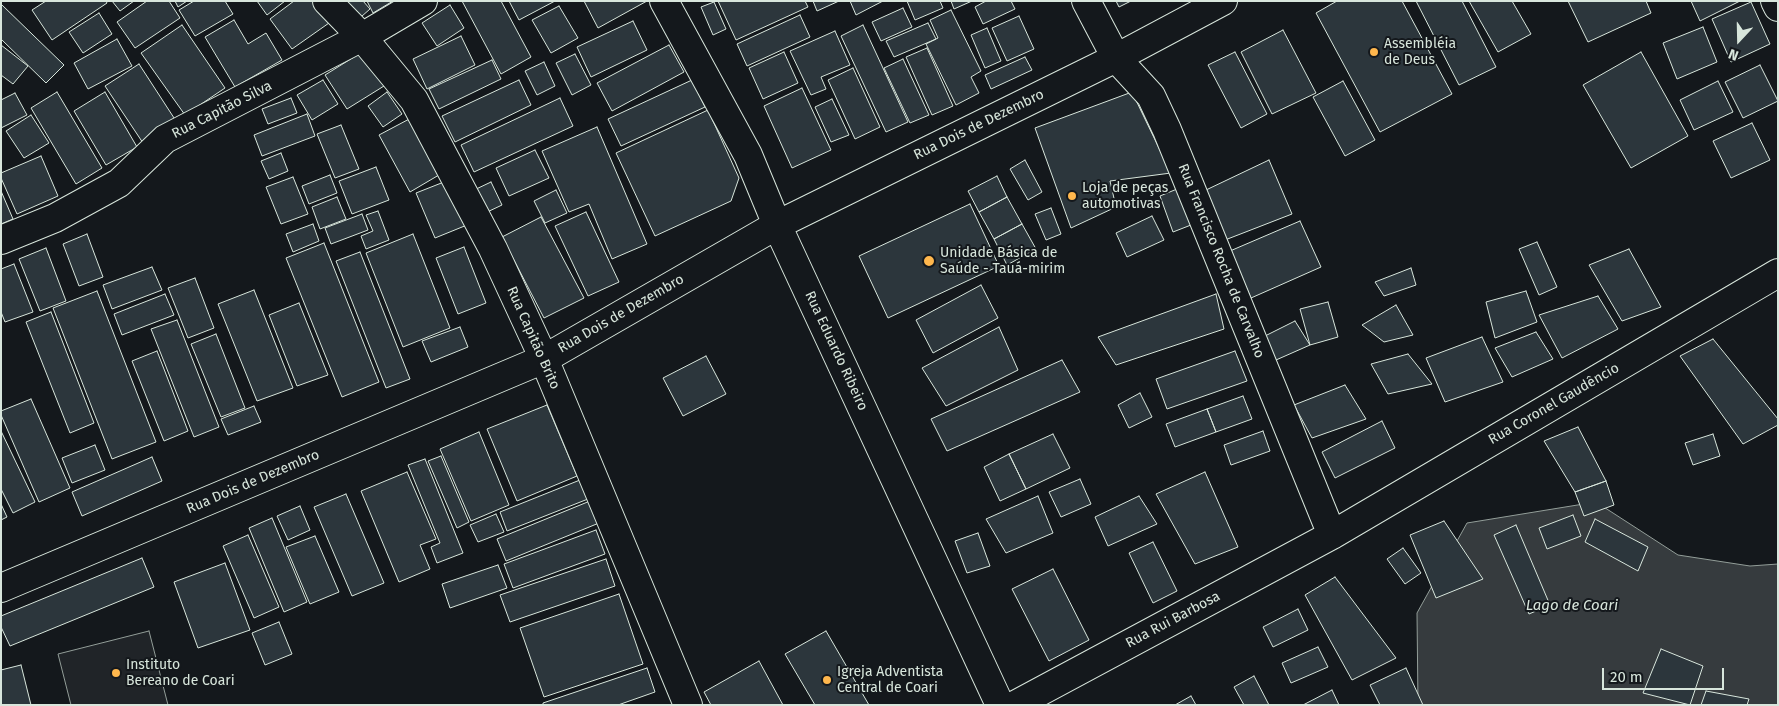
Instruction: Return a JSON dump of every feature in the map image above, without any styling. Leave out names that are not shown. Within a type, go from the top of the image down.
[{"type":"street","name":"Rua Capitão Brito","points":[[327,1],[362,37],[414,100],[493,249],[544,359],[688,705]]},
{"type":"street","name":"Rua Capitão Silva","points":[[1,240],[55,218],[119,183],[165,139],[362,37],[424,1]]},
{"type":"street","name":"Rua Eduardo Ribeiro","points":[[664,1],[748,155],[777,225],[1000,705]]},
{"type":"street","name":"Rua Francisco Rocha de Carvalho","points":[[1086,1],[1116,58],[1152,96],[1332,536]]},
{"type":"street","name":"Rua Dois de Dezembro","points":[[1,588],[544,359],[777,225],[1116,58],[1223,1]]},
{"type":"street","points":[[1775,1],[1778,7]]},
{"type":"street","name":"Rua Coronel Gaudêncio","points":[[1332,536],[1778,273]]},
{"type":"street","name":"Rua Rui Barbosa","points":[[1015,705],[1332,536]]},
{"type":"shaded area","points":[[149,631],[168,705],[71,705],[58,654]]},
{"type":"water","name":"Lago de Coari","points":[[1596,502],[1678,555],[1750,566],[1778,564],[1778,705],[1418,705],[1417,613],[1467,523]]},
{"type":"building","points":[[46,1],[106,1],[107,3],[52,40],[32,10]]},
{"type":"building","points":[[112,1],[134,1],[120,11]]},
{"type":"building","points":[[147,1],[169,1],[180,18],[135,48],[117,22]]},
{"type":"building","points":[[175,1],[187,1],[178,7]]},
{"type":"building","points":[[194,1],[225,1],[233,14],[195,36],[179,10]]},
{"type":"building","points":[[257,1],[285,1],[267,15]]},
{"type":"building","points":[[294,1],[314,1],[329,23],[292,49],[270,19]]},
{"type":"building","points":[[332,1],[363,1],[370,9],[353,24]]},
{"type":"building","points":[[367,1],[393,1],[373,13]]},
{"type":"building","points":[[462,1],[501,1],[531,57],[501,74]]},
{"type":"building","points":[[509,1],[555,1],[519,20]]},
{"type":"building","points":[[584,1],[647,1],[598,28]]},
{"type":"building","points":[[718,1],[805,1],[808,7],[736,40]]},
{"type":"building","points":[[813,1],[839,1],[817,11]]},
{"type":"building","points":[[850,1],[883,1],[856,15]]},
{"type":"building","points":[[907,1],[940,1],[943,8],[915,20]]},
{"type":"building","points":[[951,1],[972,1],[954,9]]},
{"type":"building","points":[[986,1],[1011,1],[1015,9],[983,24],[975,7]]},
{"type":"building","points":[[1116,1],[1131,1],[1119,7]]},
{"type":"building","points":[[1337,1],[1402,1],[1452,94],[1380,132],[1316,13]]},
{"type":"building","points":[[1416,1],[1462,1],[1496,67],[1459,85]]},
{"type":"building","points":[[1469,1],[1512,1],[1531,34],[1498,52]]},
{"type":"building","points":[[1568,1],[1646,1],[1651,13],[1588,42]]},
{"type":"building","points":[[1691,1],[1740,1],[1700,21]]},
{"type":"building","points":[[714,2],[726,29],[713,35],[701,7]]},
{"type":"building","points":[[1751,2],[1770,44],[1731,62],[1712,19]]},
{"type":"building","points":[[1,4],[64,65],[46,83],[1,39]]},
{"type":"building","points":[[450,5],[464,28],[437,46],[422,23]]},
{"type":"building","points":[[559,6],[578,38],[551,53],[532,20]]},
{"type":"building","points":[[903,8],[912,27],[881,41],[872,22]]},
{"type":"building","points":[[951,10],[981,71],[971,77],[979,93],[956,105],[926,44],[938,38],[930,20]]},
{"type":"building","points":[[99,13],[112,34],[83,53],[69,32]]},
{"type":"building","points":[[800,15],[810,37],[747,66],[737,44]]},
{"type":"building","points":[[1019,16],[1034,49],[1007,61],[992,28]]},
{"type":"building","points":[[234,20],[248,44],[266,33],[282,60],[235,87],[205,37]]},
{"type":"building","points":[[633,21],[647,50],[591,77],[577,47]]},
{"type":"building","points":[[928,23],[936,39],[894,57],[886,41]]},
{"type":"building","points":[[182,25],[225,88],[185,115],[141,53]]},
{"type":"building","points":[[863,25],[908,122],[886,132],[841,36]]},
{"type":"building","points":[[1703,27],[1717,62],[1677,79],[1663,43]]},
{"type":"building","points":[[987,28],[1001,61],[985,68],[971,35]]},
{"type":"building","points":[[1283,30],[1316,93],[1272,114],[1241,52]]},
{"type":"building","points":[[835,31],[850,65],[821,77],[826,89],[811,95],[790,51]]},
{"type":"building","points":[[461,36],[475,65],[427,89],[413,59]]},
{"type":"building","points":[[117,39],[132,66],[88,89],[74,63]]},
{"type":"building","points":[[1,45],[28,66],[13,84],[1,75]]},
{"type":"building","points":[[669,45],[684,72],[612,111],[597,83]]},
{"type":"building","points":[[927,48],[953,106],[932,115],[906,57]]},
{"type":"building","points":[[362,52],[384,86],[347,109],[325,75]]},
{"type":"building","points":[[784,52],[798,83],[763,99],[749,68]]},
{"type":"building","points":[[1235,52],[1267,114],[1241,128],[1208,65]]},
{"type":"building","points":[[1641,52],[1688,136],[1631,168],[1583,85]]},
{"type":"building","points":[[575,54],[591,85],[572,95],[556,63]]},
{"type":"building","points":[[1025,57],[1032,70],[991,89],[985,75]]},
{"type":"building","points":[[903,59],[929,115],[910,123],[884,68]]},
{"type":"building","points":[[492,60],[501,79],[439,109],[429,89]]},
{"type":"building","points":[[544,62],[555,86],[537,95],[525,71]]},
{"type":"building","points":[[139,64],[176,121],[143,143],[105,86]]},
{"type":"building","points":[[1760,65],[1778,101],[1743,118],[1725,82]]},
{"type":"building","points":[[853,68],[880,127],[855,139],[828,80]]},
{"type":"building","points":[[323,80],[338,104],[312,120],[297,95]]},
{"type":"building","points":[[519,80],[531,105],[455,142],[442,116]]},
{"type":"building","points":[[692,80],[705,107],[621,146],[608,119]]},
{"type":"building","points":[[1343,81],[1375,140],[1345,156],[1313,97]]},
{"type":"building","points":[[1718,81],[1733,112],[1694,130],[1680,100]]},
{"type":"building","points":[[802,88],[831,150],[792,168],[764,106]]},
{"type":"building","points":[[57,92],[102,168],[76,184],[31,108]]},
{"type":"building","points":[[105,92],[137,147],[106,165],[74,111]]},
{"type":"building","points":[[387,92],[402,114],[383,127],[368,106]]},
{"type":"building","points":[[1132,92],[1171,173],[1110,181],[1116,207],[1071,228],[1035,128]]},
{"type":"building","points":[[15,93],[27,115],[1,128],[1,100]]},
{"type":"building","points":[[291,98],[297,113],[268,124],[262,109]]},
{"type":"building","points":[[560,98],[573,126],[474,172],[461,145]]},
{"type":"building","points":[[832,99],[849,135],[831,142],[815,107]]},
{"type":"building","points":[[708,110],[739,178],[731,201],[655,236],[616,153]]},
{"type":"building","points":[[307,114],[315,136],[262,156],[254,135]]},
{"type":"building","points":[[31,115],[49,143],[24,158],[6,131]]},
{"type":"building","points":[[413,117],[444,172],[410,192],[379,135]]},
{"type":"building","points":[[1752,123],[1770,160],[1731,178],[1713,141]]},
{"type":"building","points":[[341,125],[359,169],[335,178],[317,134]]},
{"type":"building","points":[[597,127],[647,244],[612,259],[589,204],[569,212],[542,151]]},
{"type":"building","points":[[535,150],[549,178],[509,196],[496,168]]},
{"type":"building","points":[[281,153],[288,171],[269,179],[261,161]]},
{"type":"building","points":[[41,156],[58,196],[17,214],[1,178],[1,173]]},
{"type":"building","points":[[1025,160],[1042,192],[1028,200],[1010,169]]},
{"type":"building","points":[[1269,160],[1292,214],[1225,240],[1206,190]]},
{"type":"building","points":[[376,167],[389,200],[352,214],[339,181]]},
{"type":"building","points":[[330,175],[337,193],[309,204],[302,186]]},
{"type":"building","points":[[997,176],[1007,197],[979,212],[968,191]]},
{"type":"building","points":[[293,177],[308,214],[281,224],[266,187]]},
{"type":"building","points":[[449,180],[467,225],[435,238],[416,193]]},
{"type":"building","points":[[491,182],[502,205],[483,214],[472,191]]},
{"type":"building","points":[[1177,189],[1191,225],[1173,232],[1160,196]]},
{"type":"building","points":[[556,190],[567,213],[545,223],[534,201]]},
{"type":"building","points":[[1,191],[13,219],[1,224]]},
{"type":"building","points":[[337,197],[346,219],[320,229],[312,207]]},
{"type":"building","points":[[1007,197],[1022,224],[994,239],[979,212]]},
{"type":"building","name":"Unidade Básica de Saúde - Tauá-mirim","points":[[970,204],[999,266],[888,318],[859,256]]},
{"type":"building","points":[[1051,208],[1061,234],[1046,240],[1035,214]]},
{"type":"building","points":[[378,211],[389,240],[366,249],[361,236],[373,231],[366,215]]},
{"type":"building","points":[[586,212],[619,282],[588,296],[555,226]]},
{"type":"building","points":[[362,214],[368,230],[331,244],[325,228]]},
{"type":"building","points":[[1152,216],[1164,240],[1127,257],[1116,233]]},
{"type":"building","points":[[541,217],[584,298],[544,318],[502,237]]},
{"type":"building","points":[[1300,221],[1321,267],[1251,298],[1230,251]]},
{"type":"building","points":[[313,224],[319,241],[293,252],[286,234]]},
{"type":"building","points":[[1022,224],[1036,249],[1007,265],[994,239]]},
{"type":"building","points":[[87,234],[103,277],[79,286],[63,244]]},
{"type":"building","points":[[413,234],[450,328],[403,347],[366,253]]},
{"type":"building","points":[[1537,242],[1557,287],[1539,295],[1519,249]]},
{"type":"building","points":[[324,243],[379,382],[342,397],[286,258]]},
{"type":"building","points":[[464,247],[486,303],[458,314],[436,258]]},
{"type":"building","points":[[46,248],[66,301],[40,311],[19,259]]},
{"type":"building","points":[[1629,249],[1661,307],[1622,321],[1589,265]]},
{"type":"building","points":[[360,252],[410,379],[386,388],[336,261]]},
{"type":"building","points":[[14,264],[33,312],[5,322],[1,312],[1,269]]},
{"type":"building","points":[[152,267],[162,290],[112,309],[103,285]]},
{"type":"building","points":[[1411,268],[1416,285],[1384,296],[1375,282]]},
{"type":"building","points":[[195,278],[214,328],[188,338],[168,288]]},
{"type":"building","points":[[981,285],[998,318],[933,353],[916,320]]},
{"type":"building","points":[[254,290],[293,388],[257,401],[218,304]]},
{"type":"building","points":[[97,291],[156,442],[112,459],[53,308]]},
{"type":"building","points":[[1526,291],[1537,322],[1495,338],[1486,302]]},
{"type":"building","points":[[165,294],[174,315],[122,335],[114,314]]},
{"type":"building","points":[[1216,294],[1224,329],[1116,365],[1098,337]]},
{"type":"building","points":[[1598,296],[1618,329],[1562,358],[1539,315]]},
{"type":"building","points":[[1328,302],[1338,337],[1310,345],[1300,309]]},
{"type":"building","points":[[299,303],[328,375],[297,386],[269,315]]},
{"type":"building","points":[[1396,305],[1413,335],[1384,342],[1362,325]]},
{"type":"building","points":[[51,312],[94,423],[70,433],[26,322]]},
{"type":"building","points":[[177,320],[219,427],[194,437],[151,329]]},
{"type":"building","points":[[1295,321],[1310,345],[1276,360],[1265,336]]},
{"type":"building","points":[[460,327],[468,347],[431,362],[422,341]]},
{"type":"building","points":[[999,327],[1018,370],[946,406],[922,368]]},
{"type":"building","points":[[1536,332],[1553,359],[1512,377],[1495,348]]},
{"type":"building","points":[[216,334],[245,408],[221,417],[191,344]]},
{"type":"building","points":[[1482,337],[1503,382],[1445,402],[1426,358]]},
{"type":"building","points":[[1713,339],[1778,419],[1778,425],[1743,444],[1680,356]]},
{"type":"building","points":[[157,351],[188,431],[164,441],[132,361]]},
{"type":"building","points":[[1235,351],[1247,381],[1167,409],[1156,379]]},
{"type":"building","points":[[1408,354],[1432,384],[1388,394],[1371,364]]},
{"type":"building","points":[[706,356],[726,394],[683,416],[663,378]]},
{"type":"building","points":[[1062,360],[1080,392],[947,451],[931,419]]},
{"type":"building","points":[[1345,385],[1366,419],[1312,438],[1294,405]]},
{"type":"building","points":[[1140,393],[1152,417],[1129,428],[1118,405]]},
{"type":"building","points":[[1243,396],[1252,419],[1216,432],[1207,409]]},
{"type":"building","points":[[31,399],[70,488],[39,502],[1,415],[1,411]]},
{"type":"building","points":[[547,405],[577,476],[517,501],[487,429]]},
{"type":"building","points":[[254,406],[261,422],[228,435],[221,419]]},
{"type":"building","points":[[1207,409],[1216,432],[1175,447],[1166,424]]},
{"type":"building","points":[[1382,421],[1395,448],[1335,478],[1322,452]]},
{"type":"building","points":[[1578,427],[1606,481],[1575,492],[1544,441]]},
{"type":"building","points":[[1,431],[35,502],[13,513],[1,489]]},
{"type":"building","points":[[1263,431],[1270,451],[1231,465],[1224,445]]},
{"type":"building","points":[[479,432],[509,505],[471,521],[440,449]]},
{"type":"building","points":[[1053,434],[1070,468],[1026,489],[1009,454]]},
{"type":"building","points":[[1713,434],[1720,456],[1693,465],[1685,443]]},
{"type":"building","points":[[95,445],[105,470],[72,483],[62,458]]},
{"type":"building","points":[[1009,454],[1026,489],[1000,501],[984,467]]},
{"type":"building","points":[[441,456],[469,522],[457,528],[428,461]]},
{"type":"building","points":[[152,457],[162,481],[82,516],[72,492]]},
{"type":"building","points":[[425,459],[463,553],[437,563],[431,547],[440,543],[408,465]]},
{"type":"building","points":[[407,472],[436,539],[420,545],[430,569],[399,582],[361,491]]},
{"type":"building","points":[[1205,472],[1238,547],[1195,564],[1156,494]]},
{"type":"building","points":[[585,478],[593,497],[507,531],[500,512]]},
{"type":"building","points":[[1080,479],[1091,504],[1061,517],[1049,492]]},
{"type":"building","points":[[1606,481],[1614,505],[1584,516],[1575,492]]},
{"type":"building","points":[[346,494],[384,583],[352,596],[314,507]]},
{"type":"building","points":[[1038,496],[1053,533],[1006,553],[986,519]]},
{"type":"building","points":[[1139,496],[1157,524],[1108,546],[1095,517]]},
{"type":"building","points":[[590,501],[599,523],[506,561],[497,539]]},
{"type":"building","points":[[1,504],[7,517],[1,520]]},
{"type":"building","points":[[300,506],[310,530],[288,540],[277,516]]},
{"type":"building","points":[[496,514],[504,532],[478,542],[470,525]]},
{"type":"building","points":[[1573,515],[1581,536],[1547,549],[1539,528]]},
{"type":"building","points":[[272,518],[307,602],[284,612],[249,528]]},
{"type":"building","points":[[1595,519],[1648,547],[1638,571],[1585,542]]},
{"type":"building","points":[[1444,521],[1483,579],[1436,598],[1410,535]]},
{"type":"building","points":[[1516,525],[1550,605],[1529,614],[1494,535]]},
{"type":"building","points":[[596,530],[605,554],[513,588],[504,564]]},
{"type":"building","points":[[978,533],[990,566],[967,573],[955,541]]},
{"type":"building","points":[[248,535],[279,607],[254,618],[223,546]]},
{"type":"building","points":[[315,536],[339,592],[310,604],[286,547]]},
{"type":"building","points":[[1153,542],[1177,591],[1153,603],[1129,553]]},
{"type":"building","points":[[1403,548],[1421,573],[1405,584],[1387,559]]},
{"type":"building","points":[[142,558],[154,587],[10,646],[1,627],[1,616]]},
{"type":"building","points":[[606,559],[615,586],[510,622],[500,595]]},
{"type":"building","points":[[225,563],[250,630],[198,648],[174,582]]},
{"type":"building","points":[[498,565],[507,588],[450,608],[442,584]]},
{"type":"building","points":[[1053,569],[1089,640],[1049,661],[1012,589]]},
{"type":"building","points":[[1335,577],[1396,658],[1352,680],[1305,595]]},
{"type":"building","points":[[619,594],[643,664],[544,697],[520,628]]},
{"type":"building","points":[[1298,609],[1308,630],[1273,647],[1263,627]]},
{"type":"building","points":[[279,622],[292,654],[265,665],[252,633]]},
{"type":"building","name":"Igreja Adventista Central de Coari","points":[[826,631],[869,705],[815,705],[785,654]]},
{"type":"building","points":[[1318,647],[1328,667],[1291,683],[1282,663]]},
{"type":"building","points":[[1661,649],[1703,666],[1690,705],[1643,693]]},
{"type":"building","points":[[759,661],[783,705],[711,705],[704,692]]},
{"type":"building","points":[[21,665],[31,705],[1,705],[1,670]]},
{"type":"building","points":[[647,668],[655,692],[618,705],[543,705],[543,703]]},
{"type":"building","points":[[1406,668],[1423,705],[1380,705],[1370,685]]},
{"type":"building","points":[[1254,676],[1269,705],[1244,705],[1234,687]]},
{"type":"building","points":[[1332,690],[1339,705],[1303,705]]},
{"type":"building","points":[[1706,691],[1749,699],[1747,705],[1701,705]]},
{"type":"building","points":[[1191,696],[1196,705],[1175,705]]},
{"type":"place","name":"Assembléia de Deus","points":[[1374,52]]},
{"type":"place","name":"Loja de peças automotivas","points":[[1072,196]]},
{"type":"place","name":"Unidade Básica de Saúde - Tauá-mirim","points":[[929,261]]},
{"type":"place","name":"Instituto Bereano de Coari","points":[[116,673]]},
{"type":"place","name":"Igreja Adventista Central de Coari","points":[[827,680]]}]
